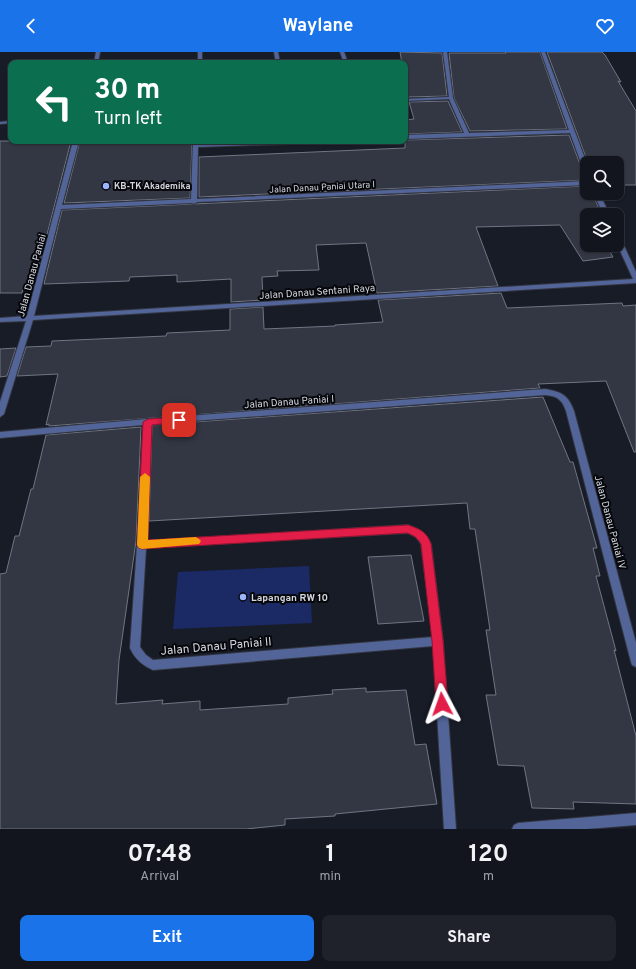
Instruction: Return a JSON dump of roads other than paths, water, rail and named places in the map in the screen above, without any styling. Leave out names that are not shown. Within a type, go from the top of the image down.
[{"type":"street","points":[[445,52],[451,98],[467,135]]},
{"type":"street","points":[[543,52],[581,156]]},
{"type":"street","points":[[408,100],[451,98]]},
{"type":"street","points":[[408,137],[571,132]]},
{"type":"street","name":"Jalan Danau Paniai","points":[[0,414],[30,318],[75,144]]},
{"type":"street","points":[[194,202],[196,144]]},
{"type":"street","name":"Jalan Danau Paniai Utara I","points":[[59,207],[194,202],[580,182]]},
{"type":"street","points":[[624,252],[636,280]]},
{"type":"street","name":"Jalan Danau Sentani Raya","points":[[0,320],[636,280]]},
{"type":"street","name":"Jalan Danau Paniai I","points":[[0,435],[148,422],[545,392],[555,393],[562,396],[566,400],[570,411]]},
{"type":"street","name":"Jalan Danau Paniai IV","points":[[570,411],[636,662]]},
{"type":"street","name":"Jalan Danau Paniai II","points":[[148,422],[135,648],[140,658],[153,664],[438,641]]},
{"type":"street","points":[[142,545],[408,529],[424,538],[438,641],[450,829]]},
{"type":"street","points":[[518,829],[636,819]]},
{"type":"place","name":"KB-TK Akademika","points":[[106,186]]},
{"type":"place","name":"Lapangan RW 10","points":[[243,597]]}]
